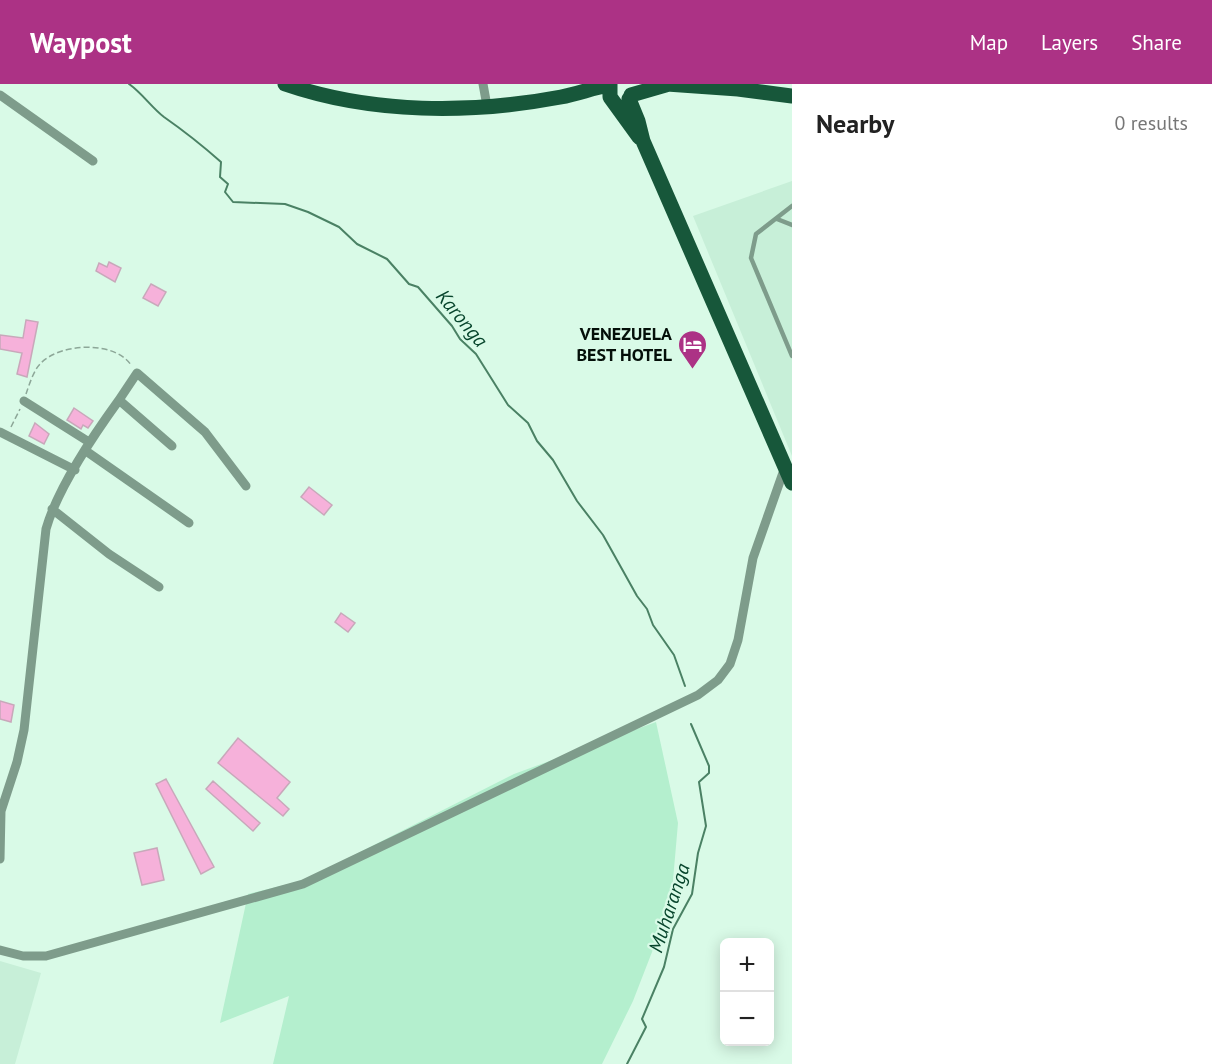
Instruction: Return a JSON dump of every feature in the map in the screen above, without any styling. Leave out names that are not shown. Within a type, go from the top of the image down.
[{"type":"main road","points":[[285,84],[314,94],[365,104],[435,108],[487,106],[619,92],[668,84],[792,96]]},
{"type":"main road","points":[[619,92],[792,483]]},
{"type":"street","points":[[483,84],[487,106]]},
{"type":"street","points":[[0,94],[93,161]]},
{"type":"street","points":[[0,859],[1,811],[17,762],[24,730],[46,529],[52,509],[88,447],[137,373],[205,432],[246,486]]},
{"type":"street","points":[[118,400],[172,446]]},
{"type":"street","points":[[24,401],[189,524]]},
{"type":"street","points":[[4,434],[75,470]]},
{"type":"street","points":[[0,950],[23,956],[46,956],[303,884],[698,694],[718,680],[730,664],[738,640],[753,558],[785,467]]},
{"type":"street","points":[[52,509],[109,554],[159,587]]},
{"type":"lane","points":[[792,206],[756,234],[751,258],[792,356]]},
{"type":"lane","points":[[777,219],[792,225]]},
{"type":"path","points":[[4,434],[24,401],[39,364],[62,350],[81,348],[109,351],[127,360],[137,373]]},
{"type":"shaded area","points":[[792,181],[792,456],[693,216]]},
{"type":"shaded area","points":[[656,722],[678,823],[671,903],[633,1001],[602,1064],[273,1064],[289,996],[220,1023],[248,894],[305,880],[514,774]]},
{"type":"shaded area","points":[[0,961],[41,973],[15,1064],[0,1064]]},
{"type":"building","points":[[109,262],[121,268],[115,282],[96,271],[99,263],[107,267]]},
{"type":"building","points":[[151,284],[166,292],[158,306],[143,298]]},
{"type":"building","points":[[26,320],[38,322],[27,377],[17,374],[22,353],[0,349],[0,335],[23,338]]},
{"type":"building","points":[[74,408],[93,421],[88,428],[83,425],[81,429],[67,420]]},
{"type":"building","points":[[35,423],[49,434],[44,444],[29,436]]},
{"type":"building","points":[[309,487],[332,505],[324,515],[301,497]]},
{"type":"building","points":[[341,613],[355,623],[348,632],[335,622]]},
{"type":"building","points":[[0,701],[14,705],[11,722],[0,719]]},
{"type":"building","points":[[238,738],[290,782],[277,798],[289,809],[283,816],[218,763]]},
{"type":"building","points":[[166,779],[214,867],[201,874],[156,784]]},
{"type":"building","points":[[213,781],[260,823],[253,831],[206,789]]},
{"type":"building","points":[[157,848],[164,880],[142,885],[134,853]]},
{"type":"waterway","name":"Karonga","points":[[129,84],[160,113],[221,162],[220,177],[228,184],[225,192],[233,202],[285,204],[308,212],[339,227],[357,244],[387,259],[409,284],[418,287],[452,326],[460,339],[476,354],[508,405],[528,423],[537,441],[553,460],[577,501],[603,535],[637,596],[647,609],[653,625],[674,655],[685,686]]},
{"type":"waterway","name":"Muharanga","points":[[627,1064],[646,1027],[642,1019],[664,967],[673,929],[692,894],[698,853],[706,826],[699,782],[709,773],[709,766],[691,724]]},
{"type":"place","name":"VENEZUELA BEST HOTEL","points":[[693,370]]}]
